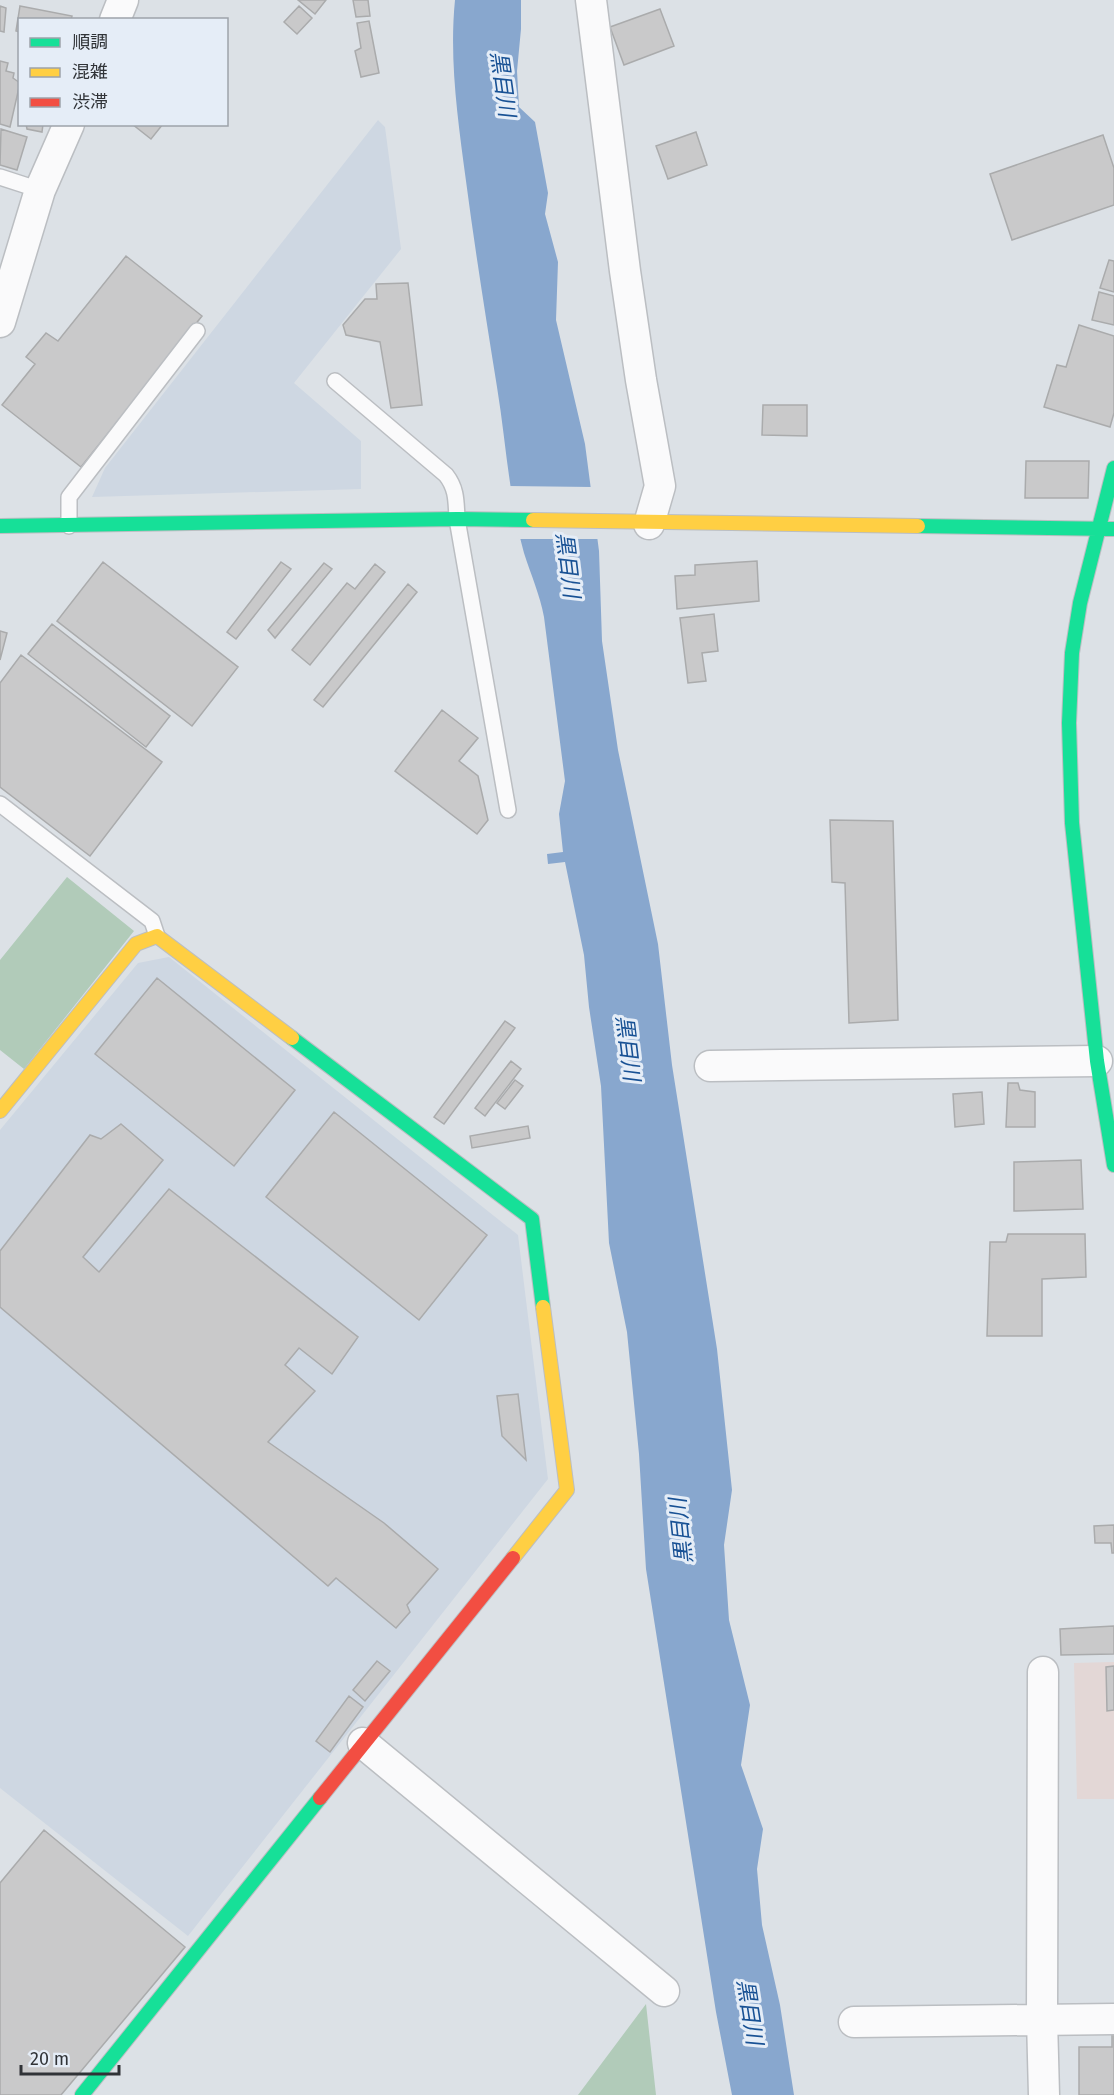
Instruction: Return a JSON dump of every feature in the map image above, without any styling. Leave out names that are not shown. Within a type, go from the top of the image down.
[{"type":"street","points":[[115,18],[123,0]]},
{"type":"street","points":[[591,0],[625,271],[660,486],[649,524]]},
{"type":"street","points":[[0,322],[40,190],[68,126]]},
{"type":"street","points":[[1114,468],[1080,603],[1072,653],[1069,723],[1072,823],[1097,1061],[1114,1165]]},
{"type":"street","points":[[0,526],[457,519],[649,524],[828,524],[1114,529]]},
{"type":"street","points":[[0,1111],[136,944],[157,936],[532,1219],[567,1490],[82,2095]]},
{"type":"street","points":[[710,1066],[1097,1061]]},
{"type":"street","points":[[1043,1672],[1042,2019],[1044,2095]]},
{"type":"street","points":[[363,1743],[664,1991]]},
{"type":"street","points":[[854,2022],[1114,2019]]},
{"type":"lane","points":[[0,177],[40,190]]},
{"type":"lane","points":[[69,526],[69,497],[197,331]]},
{"type":"lane","points":[[334,381],[446,475],[453,484],[456,493],[457,519],[508,810]]},
{"type":"lane","points":[[0,804],[152,921],[157,936]]},
{"type":"shaded area","points":[[378,120],[385,127],[401,249],[294,383],[361,441],[361,489],[92,497],[105,468]]},
{"type":"shaded area","points":[[169,957],[518,1235],[548,1479],[188,1936],[0,1788],[0,1130],[138,963]]},
{"type":"shaded area","points":[[1114,1662],[1114,1799],[1077,1799],[1074,1663]]},
{"type":"green space","points":[[67,877],[134,931],[24,1069],[0,1050],[0,960]]},
{"type":"green space","points":[[646,2004],[656,2095],[578,2095]]},
{"type":"water","name":"黒目川","points":[[455,0],[521,0],[517,71],[519,107],[535,122],[548,193],[545,214],[558,262],[556,320],[585,444],[599,551],[602,641],[618,750],[658,944],[672,1065],[717,1349],[732,1490],[724,1545],[729,1620],[750,1705],[741,1765],[763,1829],[757,1869],[762,1925],[780,2005],[794,2095],[732,2095],[716,2012],[646,1569],[639,1454],[627,1332],[609,1243],[601,1086],[584,955],[565,862],[548,864],[547,854],[563,852],[559,814],[565,781],[544,617],[524,553],[515,512],[469,207],[455,90],[453,23]]},
{"type":"pier","points":[[508,486],[592,487],[600,539],[519,539]]},
{"type":"building","points":[[298,0],[326,0],[315,14]]},
{"type":"building","points":[[353,0],[368,0],[370,16],[356,17]]},
{"type":"building","points":[[0,6],[6,8],[4,32],[0,31]]},
{"type":"building","points":[[20,6],[72,16],[72,18],[18,18]]},
{"type":"building","points":[[299,6],[312,18],[297,34],[284,22]]},
{"type":"building","points":[[660,9],[674,46],[624,65],[610,27]]},
{"type":"building","points":[[369,21],[379,73],[361,77],[355,51],[361,48],[357,23]]},
{"type":"building","points":[[0,61],[8,63],[6,71],[14,73],[13,78],[18,82],[18,92],[10,127],[0,124]]},
{"type":"building","points":[[26,126],[43,126],[42,132],[27,129]]},
{"type":"building","points":[[135,126],[161,126],[151,139]]},
{"type":"building","points":[[1,129],[27,137],[17,170],[0,165]]},
{"type":"building","points":[[696,132],[707,165],[668,179],[656,146]]},
{"type":"building","points":[[1103,135],[1114,168],[1114,205],[1012,240],[990,174]]},
{"type":"building","points":[[126,256],[202,316],[81,467],[2,405],[35,364],[26,357],[46,333],[58,341]]},
{"type":"building","points":[[1109,260],[1114,261],[1114,292],[1100,288]]},
{"type":"building","points":[[408,283],[422,405],[391,408],[380,342],[346,335],[343,325],[365,299],[377,299],[376,284]]},
{"type":"building","points":[[1099,292],[1114,296],[1114,325],[1092,320]]},
{"type":"building","points":[[1079,325],[1114,336],[1114,413],[1110,427],[1044,407],[1057,365],[1066,367]]},
{"type":"building","points":[[763,405],[807,405],[807,436],[762,435]]},
{"type":"building","points":[[1026,461],[1089,461],[1088,498],[1025,498]]},
{"type":"building","points":[[757,561],[759,601],[677,609],[675,576],[695,575],[695,565]]},
{"type":"building","points":[[103,562],[238,667],[192,726],[57,621]]},
{"type":"building","points":[[281,562],[291,569],[236,639],[227,632]]},
{"type":"building","points":[[324,563],[332,569],[275,638],[268,630]]},
{"type":"building","points":[[375,564],[385,572],[310,665],[292,650],[347,583],[355,589]]},
{"type":"building","points":[[408,584],[417,592],[323,707],[314,700]]},
{"type":"building","points":[[714,614],[718,651],[702,653],[706,681],[688,683],[680,618]]},
{"type":"building","points":[[52,624],[170,716],[146,747],[28,654]]},
{"type":"building","points":[[0,631],[7,633],[0,660]]},
{"type":"building","points":[[21,655],[162,762],[90,856],[0,787],[0,683]]},
{"type":"building","points":[[442,710],[478,738],[459,761],[478,776],[488,820],[477,834],[395,771]]},
{"type":"building","points":[[830,820],[893,821],[898,1020],[849,1023],[845,883],[832,882]]},
{"type":"building","points":[[157,978],[295,1090],[234,1166],[95,1054]]},
{"type":"building","points":[[505,1021],[515,1028],[444,1124],[434,1117]]},
{"type":"building","points":[[511,1061],[521,1069],[485,1116],[475,1108]]},
{"type":"building","points":[[515,1080],[523,1086],[505,1109],[497,1103]]},
{"type":"building","points":[[1008,1083],[1018,1083],[1020,1090],[1035,1092],[1035,1127],[1006,1127]]},
{"type":"building","points":[[982,1092],[984,1124],[955,1127],[953,1094]]},
{"type":"building","points":[[334,1112],[487,1235],[419,1320],[266,1197]]},
{"type":"building","points":[[121,1124],[163,1160],[83,1257],[99,1272],[169,1189],[358,1337],[332,1374],[299,1348],[285,1365],[315,1391],[268,1442],[384,1523],[438,1569],[407,1605],[410,1612],[396,1628],[336,1578],[328,1586],[0,1307],[0,1251],[90,1135],[101,1139]]},
{"type":"building","points":[[528,1126],[530,1138],[472,1148],[470,1136]]},
{"type":"building","points":[[1081,1160],[1083,1209],[1014,1211],[1014,1162]]},
{"type":"building","points":[[1008,1234],[1085,1234],[1086,1277],[1042,1279],[1042,1336],[987,1336],[990,1242],[1006,1242]]},
{"type":"building","points":[[518,1394],[526,1460],[502,1436],[497,1396]]},
{"type":"building","points":[[1114,1525],[1114,1553],[1112,1553],[1111,1543],[1095,1543],[1094,1526]]},
{"type":"building","points":[[1114,1626],[1114,1654],[1061,1655],[1060,1629]]},
{"type":"building","points":[[377,1661],[390,1671],[365,1701],[353,1690]]},
{"type":"building","points":[[1114,1666],[1114,1710],[1107,1711],[1106,1667]]},
{"type":"building","points":[[349,1696],[363,1707],[330,1752],[316,1741]]},
{"type":"building","points":[[44,1830],[185,1947],[61,2095],[0,2095],[0,1883]]},
{"type":"building","points":[[1112,2030],[1114,2030],[1114,2095],[1079,2095],[1079,2047],[1112,2047]]},
{"type":"traffic: fast","points":[[1114,468],[1080,603],[1072,653],[1069,723],[1072,823],[1097,1061],[1114,1165]]},
{"type":"traffic: fast","points":[[0,526],[457,519],[533,520]]},
{"type":"traffic: fast","points":[[918,526],[1114,529]]},
{"type":"traffic: fast","points":[[292,1038],[532,1219],[543,1307]]},
{"type":"traffic: fast","points":[[82,2095],[320,1798]]},
{"type":"traffic: slow","points":[[533,520],[918,526]]},
{"type":"traffic: slow","points":[[0,1111],[136,944],[157,936],[292,1038]]},
{"type":"traffic: slow","points":[[513,1558],[567,1490],[543,1307]]},
{"type":"traffic: jam","points":[[320,1798],[513,1558]]}]
